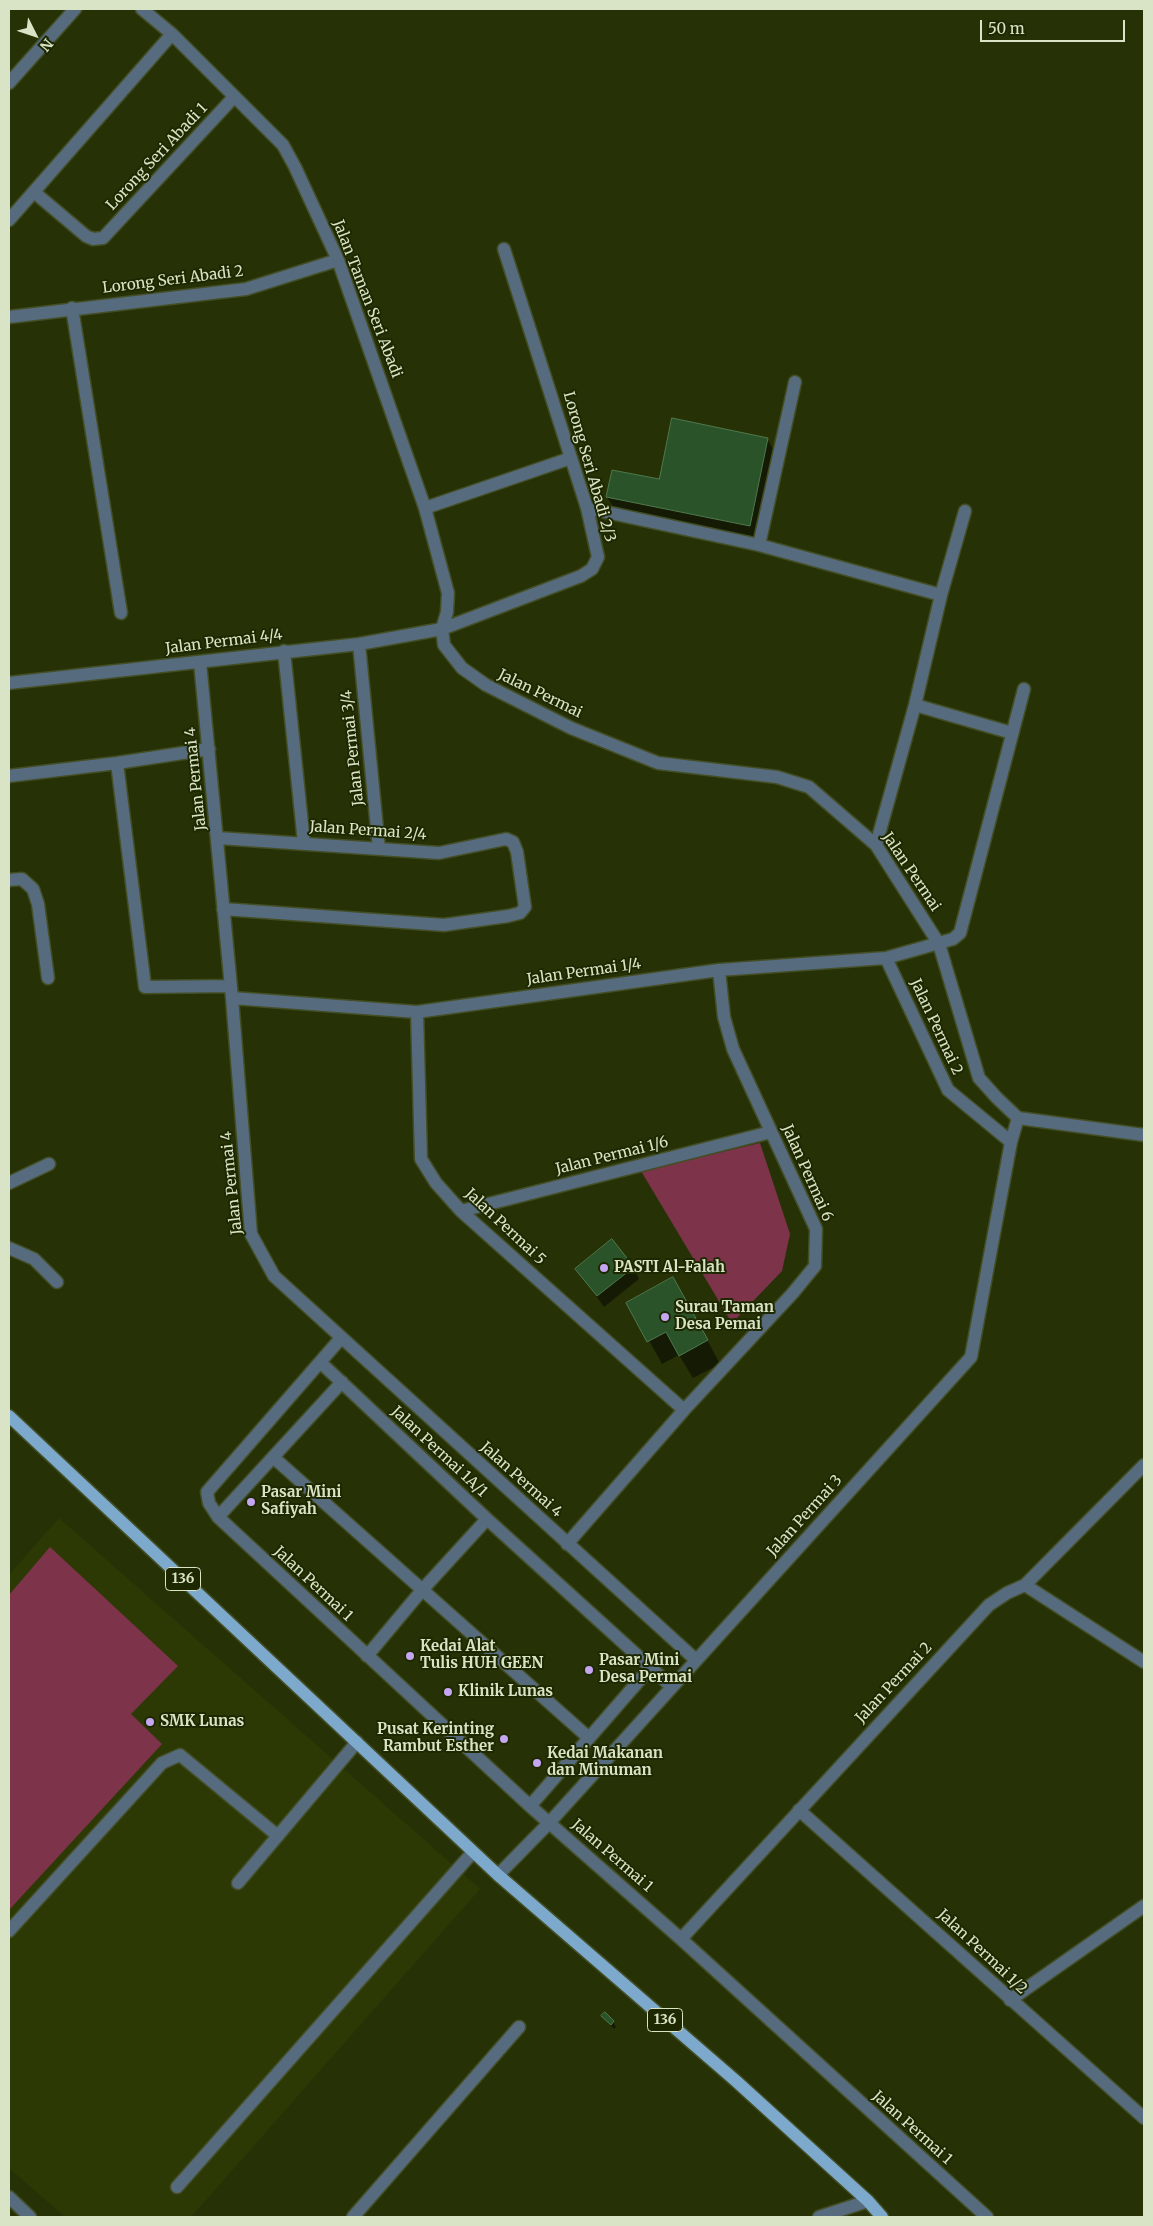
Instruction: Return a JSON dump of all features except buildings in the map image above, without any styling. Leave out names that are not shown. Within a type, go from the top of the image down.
[{"type":"main road","name":"136","points":[[9,1416],[498,1875],[736,2081],[868,2201],[890,2217]]},
{"type":"main road","name":"136","points":[[868,2201],[882,2217]]},
{"type":"street","points":[[9,83],[75,9]]},
{"type":"street","name":"Jalan Taman Seri Abadi","points":[[142,9],[172,34],[283,145],[296,167],[338,260],[425,508],[448,593],[447,612],[442,629]]},
{"type":"street","points":[[9,220],[172,34]]},
{"type":"street","name":"Lorong Seri Abadi 1","points":[[34,192],[86,236],[93,239],[103,238],[234,97]]},
{"type":"street","name":"Lorong Seri Abadi 2/3","points":[[442,629],[580,576],[592,569],[598,557],[587,508],[504,249]]},
{"type":"street","name":"Lorong Seri Abadi 2","points":[[9,317],[72,308],[246,289],[338,260]]},
{"type":"street","points":[[72,308],[121,613]]},
{"type":"street","points":[[759,545],[795,382]]},
{"type":"street","points":[[425,508],[571,458]]},
{"type":"street","points":[[587,508],[759,545],[942,595]]},
{"type":"street","points":[[876,844],[915,705],[965,511]]},
{"type":"street","name":"Jalan Permai 4/4","points":[[9,682],[359,644],[442,629]]},
{"type":"street","name":"Jalan Permai","points":[[442,629],[444,645],[462,668],[494,690],[571,728],[658,763],[777,777],[809,787],[876,844],[939,944],[979,1078],[1018,1118]]},
{"type":"street","name":"Jalan Permai 3/4","points":[[359,644],[379,849]]},
{"type":"street","points":[[284,651],[304,843]]},
{"type":"street","name":"Jalan Permai 4","points":[[200,662],[218,838],[251,1234],[274,1276],[696,1660]]},
{"type":"street","name":"Jalan Permai 1/4","points":[[117,763],[145,987],[231,992],[416,1012],[719,970],[886,958],[953,939],[960,933],[1024,689]]},
{"type":"street","points":[[915,705],[1012,733]]},
{"type":"street","points":[[9,776],[117,763],[209,749]]},
{"type":"street","name":"Jalan Permai 2/4","points":[[218,838],[439,853],[506,839],[514,842],[517,852],[525,907],[520,913],[508,916],[444,925],[223,909]]},
{"type":"street","points":[[9,880],[22,878],[33,889],[38,904],[48,978]]},
{"type":"street","name":"Jalan Permai 2","points":[[886,958],[948,1090],[1011,1142]]},
{"type":"street","name":"Jalan Permai 6","points":[[567,1544],[684,1410],[792,1294],[815,1266],[816,1229],[733,1049],[724,1018],[719,970]]},
{"type":"street","name":"Jalan Permai 5","points":[[416,1012],[421,1159],[436,1183],[461,1211],[684,1410]]},
{"type":"street","points":[[1018,1118],[1144,1134]]},
{"type":"street","name":"Jalan Permai 3","points":[[498,1875],[549,1823],[971,1357],[1011,1142],[1018,1118]]},
{"type":"street","name":"Jalan Permai 1/6","points":[[461,1211],[771,1132]]},
{"type":"street","points":[[9,1183],[49,1164]]},
{"type":"street","points":[[9,1248],[34,1259],[57,1282]]},
{"type":"street","points":[[342,1338],[207,1492],[209,1503],[218,1516],[342,1382]]},
{"type":"street","name":"Jalan Permai 1A/1","points":[[320,1362],[487,1519],[672,1687]]},
{"type":"street","points":[[273,1456],[590,1738]]},
{"type":"street","name":"Jalan Permai 2","points":[[681,1938],[989,1605],[1007,1593],[1025,1586],[1144,1465]]},
{"type":"street","name":"Jalan Permai 1","points":[[218,1516],[530,1806],[681,1938],[987,2217]]},
{"type":"street","points":[[367,1656],[422,1589],[487,1519]]},
{"type":"street","points":[[1025,1586],[1144,1662]]},
{"type":"street","points":[[530,1806],[650,1668]]},
{"type":"street","points":[[238,1883],[357,1742]]},
{"type":"street","points":[[9,1932],[162,1763],[171,1757],[180,1755],[278,1836]]},
{"type":"street","name":"Jalan Permai 1/2","points":[[799,1810],[1144,2118]]},
{"type":"street","points":[[177,2187],[473,1852]]},
{"type":"street","points":[[1010,2000],[1144,1906]]},
{"type":"street","points":[[353,2217],[520,2027]]},
{"type":"street","points":[[9,2197],[30,2217]]},
{"type":"street","points":[[819,2217],[868,2201]]},
{"type":"shaded area","points":[[760,1143],[790,1234],[782,1271],[732,1323],[641,1171]]},
{"type":"shaded area","name":"SMK Lunas","points":[[59,1518],[480,1889],[191,2217],[65,2217],[9,2168],[9,1575]]},
{"type":"shaded area","points":[[50,1547],[178,1666],[131,1714],[162,1744],[9,1910],[9,1595]]},
{"type":"place","name":"PASTI Al-Falah","points":[[604,1268]]},
{"type":"place","name":"Surau Taman Desa Pemai","points":[[665,1317]]},
{"type":"place","name":"Pasar Mini Safiyah","points":[[251,1502]]},
{"type":"place","name":"Kedai Alat Tulis HUH GEEN","points":[[410,1656]]},
{"type":"place","name":"Pasar Mini Desa Permai","points":[[589,1670]]},
{"type":"place","name":"Klinik Lunas","points":[[448,1692]]},
{"type":"place","name":"SMK Lunas","points":[[150,1722]]},
{"type":"place","name":"Pusat Kerinting Rambut Esther","points":[[504,1739]]},
{"type":"place","name":"Kedai Makanan dan Minuman","points":[[537,1763]]}]
